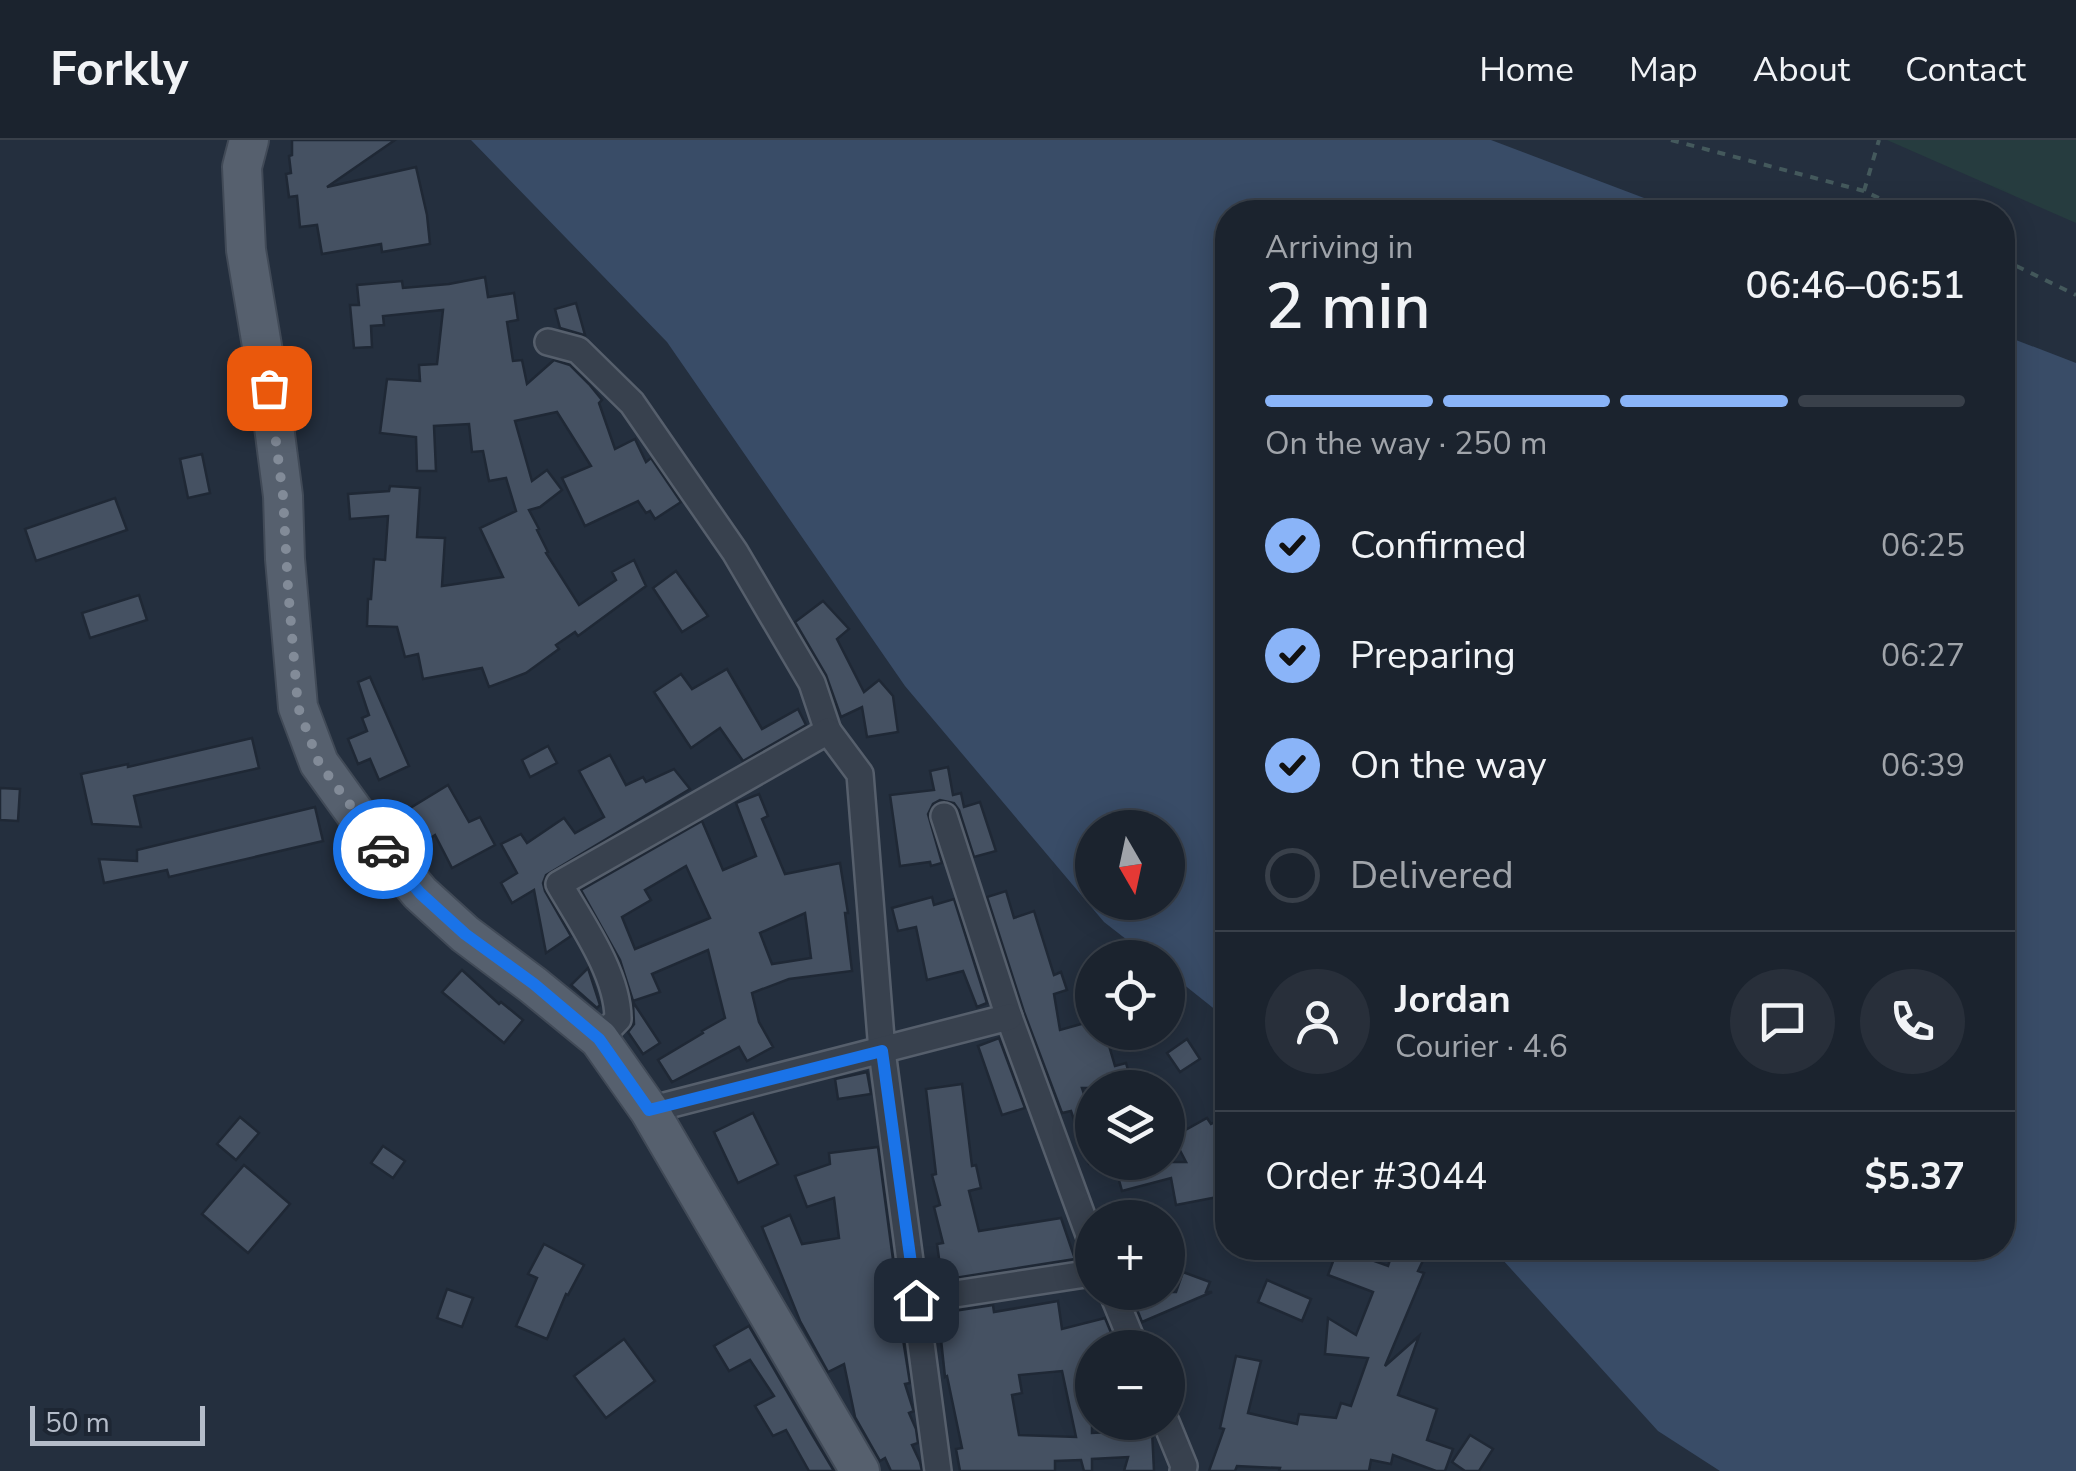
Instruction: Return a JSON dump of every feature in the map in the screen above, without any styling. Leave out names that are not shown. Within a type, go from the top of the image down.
[{"type":"main road","points":[[249,140],[242,167],[246,250],[283,496],[298,707],[319,763],[368,831],[420,893],[465,934],[534,984],[599,1039],[649,1110],[860,1471]]},
{"type":"street","points":[[548,342],[578,350],[632,403],[745,568],[812,683],[828,732],[860,774],[882,1051],[938,1471]]},
{"type":"street","points":[[599,1039],[618,1020],[618,1005],[598,952],[559,884],[828,732]]},
{"type":"street","points":[[944,816],[1009,1017],[1076,1200]]},
{"type":"street","points":[[649,1110],[1009,1017]]},
{"type":"street","points":[[916,1300],[1075,1276]]},
{"type":"street","points":[[1173,1440],[1184,1466],[1182,1471]]},
{"type":"path","points":[[1671,140],[1864,191],[1883,200]]},
{"type":"path","points":[[1864,191],[1879,140]]},
{"type":"path","points":[[2015,266],[2076,296]]},
{"type":"green space","points":[[1887,140],[2076,140],[2076,223]]},
{"type":"water","points":[[471,140],[1491,140],[1649,200],[1215,200],[1215,1009],[1185,986],[1185,940],[1127,940],[1102,920],[1185,920],[1185,810],[1075,810],[1075,888],[905,686],[667,342]]},
{"type":"water","points":[[2015,340],[2076,363],[2076,1471],[1720,1471],[1658,1431],[1503,1260],[2015,1260]]},
{"type":"building","points":[[292,140],[395,140],[327,187],[416,167],[430,244],[382,252],[381,244],[322,254],[317,225],[300,227],[297,196],[289,197],[286,174],[291,173]]},
{"type":"building","points":[[485,277],[488,297],[514,293],[518,320],[507,322],[513,361],[522,360],[527,384],[554,360],[570,365],[602,400],[599,403],[615,449],[635,439],[646,462],[651,458],[681,502],[655,519],[638,501],[585,526],[562,478],[591,466],[557,412],[515,421],[532,481],[547,470],[562,490],[540,507],[529,510],[546,553],[579,605],[616,580],[612,572],[634,560],[646,586],[578,636],[575,632],[556,645],[559,649],[526,673],[489,687],[482,668],[423,679],[418,654],[405,657],[397,627],[367,626],[374,559],[385,560],[388,516],[350,519],[348,494],[389,491],[390,486],[420,488],[417,537],[445,538],[442,586],[503,577],[480,528],[516,511],[506,478],[489,481],[483,451],[472,452],[469,424],[434,426],[436,471],[417,471],[416,437],[380,433],[387,379],[420,381],[419,365],[437,364],[443,310],[383,316],[384,325],[371,326],[372,347],[354,348],[350,305],[359,305],[357,285],[402,281],[403,288]]},
{"type":"building","points":[[576,303],[585,335],[560,328],[555,309]]},
{"type":"building","points":[[202,454],[210,493],[188,498],[180,459]]},
{"type":"building","points":[[115,498],[127,530],[36,561],[25,529]]},
{"type":"building","points":[[676,571],[708,616],[682,632],[653,588]]},
{"type":"building","points":[[139,595],[147,620],[90,638],[82,613]]},
{"type":"building","points":[[823,601],[849,629],[837,639],[864,692],[879,680],[893,696],[898,732],[867,737],[862,707],[841,717],[826,675],[795,622]]},
{"type":"building","points":[[727,669],[762,729],[798,709],[806,725],[743,761],[720,728],[691,748],[654,692],[681,674],[692,689]]},
{"type":"building","points":[[370,677],[409,766],[379,780],[370,759],[358,764],[348,739],[367,731],[362,718],[369,715],[358,682]]},
{"type":"building","points":[[252,738],[259,768],[134,796],[141,827],[92,824],[81,774]]},
{"type":"building","points":[[548,746],[557,763],[530,777],[522,760]]},
{"type":"building","points":[[610,755],[626,785],[643,777],[646,782],[674,769],[690,789],[546,875],[545,891],[571,936],[546,953],[534,890],[512,903],[501,883],[517,873],[501,844],[521,834],[527,843],[564,818],[575,833],[604,817],[579,771]]},
{"type":"building","points":[[948,767],[953,795],[961,793],[964,807],[980,802],[996,851],[974,857],[959,810],[954,803],[940,800],[928,814],[942,863],[900,866],[890,795],[934,790],[930,771]]},
{"type":"building","points":[[448,785],[469,822],[480,817],[495,845],[452,868],[435,835],[426,841],[407,810]]},
{"type":"building","points":[[0,788],[20,789],[18,821],[0,820]]},
{"type":"building","points":[[759,794],[768,816],[762,819],[785,874],[840,863],[852,971],[789,979],[752,993],[759,1022],[773,1047],[747,1061],[739,1047],[672,1082],[658,1060],[725,1018],[708,950],[652,974],[660,992],[633,1001],[620,960],[581,890],[702,821],[723,870],[756,856],[736,803]],"holes":[[[686,866],[710,918],[635,949],[622,917],[651,900],[645,890]],[[805,913],[811,958],[772,964],[760,933]]]},
{"type":"building","points":[[315,807],[323,841],[169,877],[167,870],[104,883],[99,859],[137,861],[137,850]]},
{"type":"building","points":[[1006,891],[1014,918],[1034,911],[1054,975],[1061,972],[1067,990],[1054,994],[1060,1030],[1075,1026],[1075,1050],[1110,1050],[1115,1066],[1126,1063],[1128,1070],[1075,1070],[1075,1123],[1071,1111],[1062,1113],[987,897]]},
{"type":"building","points":[[932,897],[934,905],[954,899],[987,1003],[977,1007],[963,971],[927,980],[916,927],[898,931],[892,908]]},
{"type":"building","points":[[588,968],[600,1005],[597,1008],[571,985]]},
{"type":"building","points":[[462,970],[523,1020],[504,1043],[442,992]]},
{"type":"building","points":[[633,1002],[660,1043],[643,1054],[628,1032],[634,1024]]},
{"type":"building","points":[[999,1038],[1025,1108],[1002,1115],[978,1046]]},
{"type":"building","points":[[1185,1040],[1200,1059],[1179,1070],[1167,1053],[1185,1050]]},
{"type":"building","points":[[867,1072],[871,1094],[838,1099],[835,1079]]},
{"type":"building","points":[[962,1084],[972,1166],[976,1165],[981,1188],[969,1191],[979,1231],[1061,1218],[1075,1259],[942,1280],[937,1244],[943,1243],[934,1207],[940,1205],[932,1175],[936,1174],[926,1089]]},
{"type":"building","points":[[753,1113],[778,1164],[738,1183],[714,1132]]},
{"type":"building","points":[[240,1117],[259,1133],[236,1160],[217,1144]]},
{"type":"building","points":[[1207,1118],[1211,1124],[1215,1122],[1215,1198],[1185,1203],[1185,1200],[1175,1200],[1171,1180],[1185,1180],[1185,1130]]},
{"type":"building","points":[[383,1146],[405,1161],[393,1178],[371,1163]]},
{"type":"building","points":[[878,1147],[910,1383],[905,1384],[918,1443],[912,1445],[922,1471],[891,1471],[885,1458],[880,1461],[855,1417],[844,1364],[828,1372],[800,1321],[762,1227],[790,1215],[802,1244],[839,1238],[834,1198],[807,1207],[795,1176],[830,1164],[829,1153]]},
{"type":"building","points":[[244,1165],[290,1204],[248,1253],[202,1214]]},
{"type":"building","points":[[1119,1180],[1163,1180],[1122,1191]]},
{"type":"building","points":[[544,1244],[584,1265],[566,1294],[547,1339],[516,1326],[537,1278],[528,1274]]},
{"type":"building","points":[[1334,1260],[1371,1260],[1388,1266],[1390,1260],[1423,1260],[1418,1271],[1424,1273],[1385,1366],[1419,1336],[1398,1395],[1437,1409],[1427,1440],[1453,1449],[1445,1471],[1393,1455],[1391,1464],[1371,1460],[1369,1471],[1279,1471],[1280,1468],[1237,1466],[1235,1471],[1209,1471],[1224,1429],[1220,1428],[1236,1356],[1261,1361],[1248,1413],[1297,1424],[1299,1414],[1336,1418],[1341,1403],[1351,1406],[1368,1358],[1325,1354],[1328,1318],[1356,1335],[1373,1292],[1328,1275]]},
{"type":"building","points":[[1185,1273],[1210,1282],[1206,1292],[1212,1292],[1185,1304]]},
{"type":"building","points":[[1267,1280],[1311,1299],[1302,1321],[1258,1302]]},
{"type":"building","points":[[447,1289],[473,1298],[462,1327],[437,1318]]},
{"type":"building","points":[[1058,1301],[1062,1329],[1105,1318],[1110,1330],[1075,1330],[1075,1432],[1062,1371],[1019,1375],[1022,1393],[1012,1395],[1019,1435],[1152,1440],[1154,1471],[1124,1471],[1128,1457],[1092,1459],[1092,1471],[1084,1471],[1081,1460],[1055,1461],[1055,1471],[960,1471],[956,1449],[962,1448],[945,1377],[939,1321],[948,1320],[947,1312],[993,1305],[994,1312]]},
{"type":"building","points":[[1137,1310],[1170,1310],[1142,1322]]},
{"type":"building","points":[[749,1326],[834,1471],[809,1471],[786,1430],[773,1436],[755,1406],[774,1396],[750,1360],[729,1371],[714,1346]]},
{"type":"building","points":[[624,1339],[655,1381],[606,1418],[574,1376]]},
{"type":"building","points":[[1470,1435],[1493,1449],[1479,1471],[1465,1471],[1452,1462]]},
{"type":"way so far","points":[[269,388],[283,496],[298,707],[319,763],[383,849]]},
{"type":"route","points":[[383,849],[420,893],[465,934],[534,984],[599,1039],[649,1110],[882,1051],[916,1300]]}]
